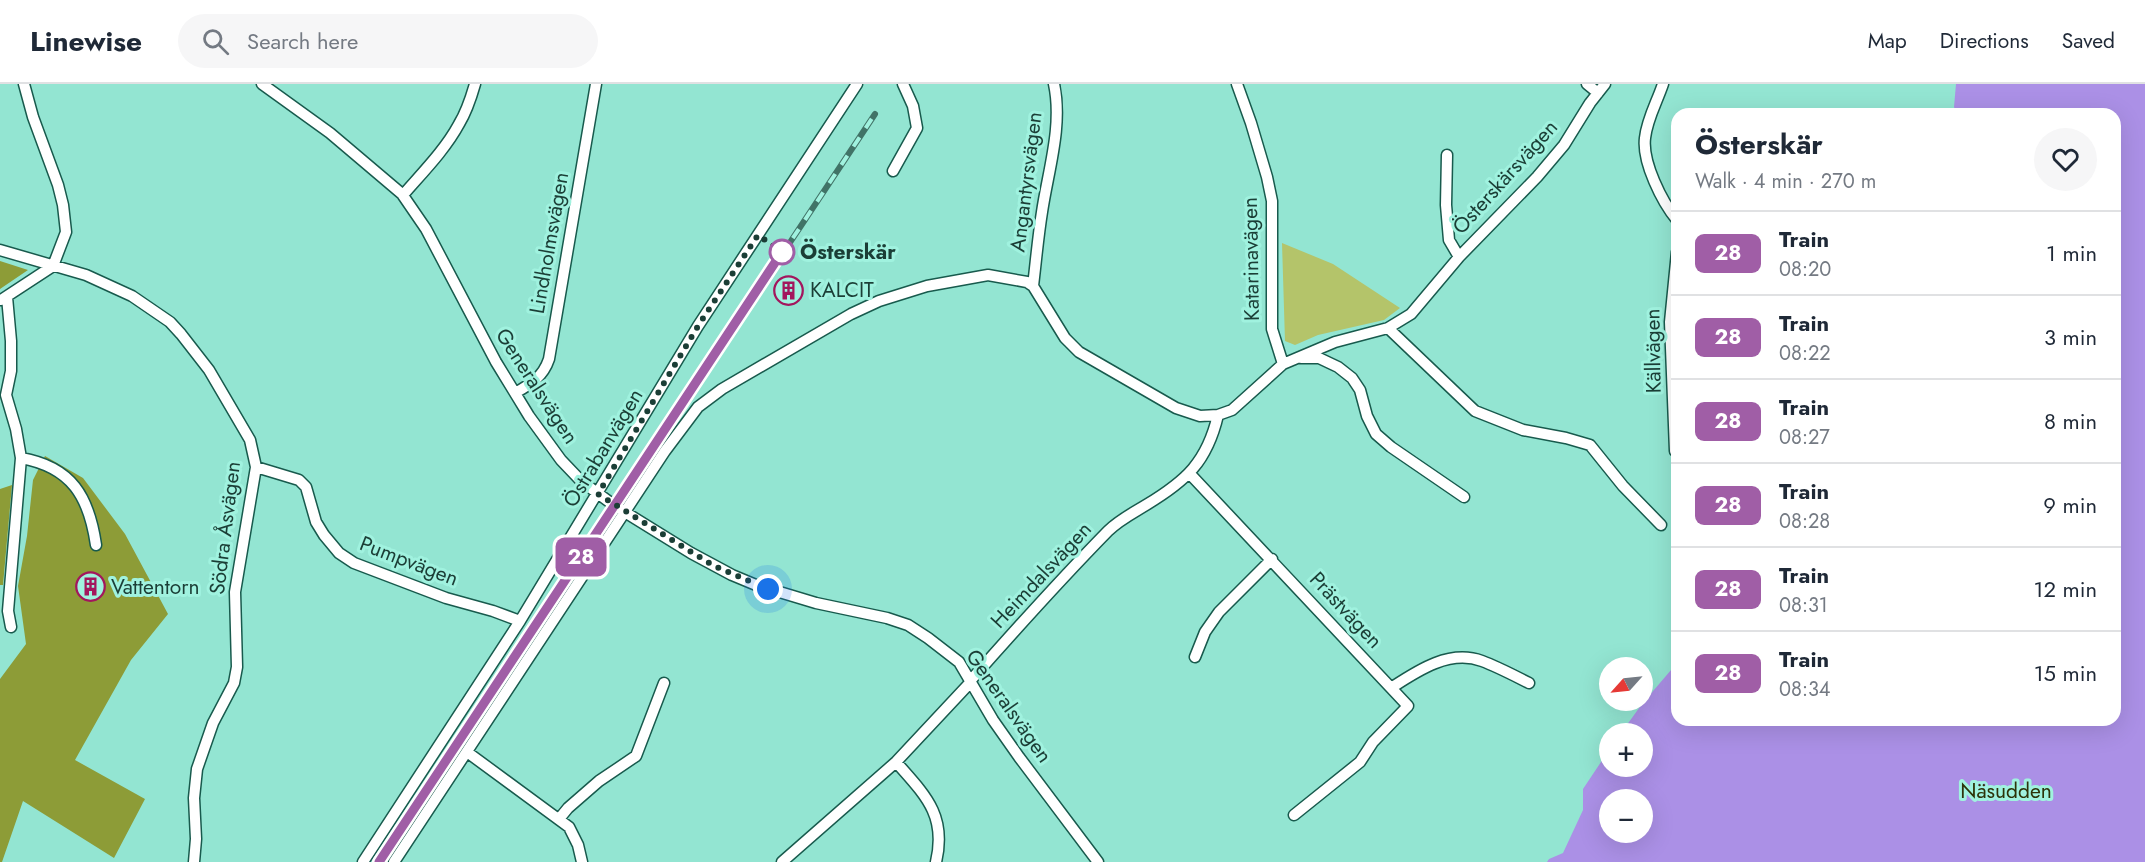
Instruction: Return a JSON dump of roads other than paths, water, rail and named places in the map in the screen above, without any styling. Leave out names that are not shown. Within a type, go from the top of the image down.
[{"type":"street","points":[[11,627],[6,571],[21,458],[16,429],[6,395],[11,371],[11,341],[3,299],[53,266],[66,232],[58,185],[33,117],[24,84]]},
{"type":"street","name":"Generalsvägen","points":[[262,84],[330,133],[403,195],[426,229],[461,298],[515,393],[561,460],[598,494],[714,566],[756,585],[816,603],[887,618],[908,625],[959,662],[993,720],[1019,758],[1098,862]]},
{"type":"street","points":[[403,195],[458,127],[466,112],[475,84]]},
{"type":"street","name":"Lindholmsvägen","points":[[515,393],[538,378],[546,369],[549,359],[596,84]]},
{"type":"street","name":"Östrabanvägen","points":[[363,862],[520,621],[698,326],[857,84]]},
{"type":"street","points":[[893,171],[917,128],[913,106],[903,84]]},
{"type":"street","name":"Angantyrsvägen","points":[[1033,286],[1057,115],[1054,84]]},
{"type":"street","name":"Katarinavägen","points":[[1237,84],[1258,145],[1272,201],[1272,329],[1283,364]]},
{"type":"street","name":"Österskärsvägen","points":[[1218,415],[1232,410],[1283,364],[1294,358],[1335,342],[1388,328],[1411,314],[1460,257],[1564,145],[1602,88],[1587,84]]},
{"type":"street","points":[[1663,84],[1650,117],[1645,143],[1653,176],[1671,211]]},
{"type":"street","name":"Österskärsvägen","points":[[1447,155],[1446,205],[1449,240],[1460,257]]},
{"type":"street","name":"Södra Åsvägen","points":[[0,250],[86,275],[132,296],[170,322],[209,370],[250,440],[256,467],[235,592],[237,667],[234,683],[213,723],[197,769],[194,798],[196,838],[194,862]]},
{"type":"street","points":[[394,862],[665,451],[699,407],[751,371],[851,314],[907,291],[988,275],[1027,282],[1033,286],[1065,338],[1079,352],[1176,408],[1200,416],[1218,415]]},
{"type":"street","name":"Källvägen","points":[[1671,312],[1671,344]]},
{"type":"street","points":[[1388,328],[1475,411],[1523,430],[1590,445],[1623,486],[1661,525]]},
{"type":"street","points":[[1294,358],[1319,358],[1338,367],[1352,378],[1360,390],[1367,416],[1376,434],[1391,447],[1464,497]]},
{"type":"street","name":"Heimdalsvägen","points":[[782,862],[896,762],[1111,528],[1172,490],[1190,474],[1213,438],[1218,415]]},
{"type":"street","points":[[21,458],[53,468],[67,477],[78,489],[93,523],[96,545]]},
{"type":"street","name":"Pumpvägen","points":[[256,467],[299,480],[306,488],[316,522],[324,535],[339,553],[354,563],[446,598],[520,621]]},
{"type":"street","name":"Prästvägen","points":[[1190,474],[1408,706],[1373,742],[1360,762],[1294,815]]},
{"type":"street","points":[[1196,657],[1205,632],[1220,612],[1272,559]]},
{"type":"street","points":[[1390,687],[1424,667],[1455,657],[1479,660],[1529,682]]},
{"type":"street","points":[[559,819],[599,781],[636,756],[664,683]]},
{"type":"street","points":[[467,752],[570,827],[582,862]]},
{"type":"street","points":[[896,762],[934,810],[938,824],[939,846],[936,862]]},
{"type":"railway","points":[[380,862],[875,114]]},
{"type":"train","name":"28","points":[[379,862],[782,252]]},
{"type":"place","name":"Österskär","points":[[782,252]]},
{"type":"place","name":"KALCIT","points":[[789,290]]},
{"type":"place","name":"Vattentorn","points":[[90,587]]},
{"type":"park label","name":"Näsudden","points":[[2006,791]]}]
